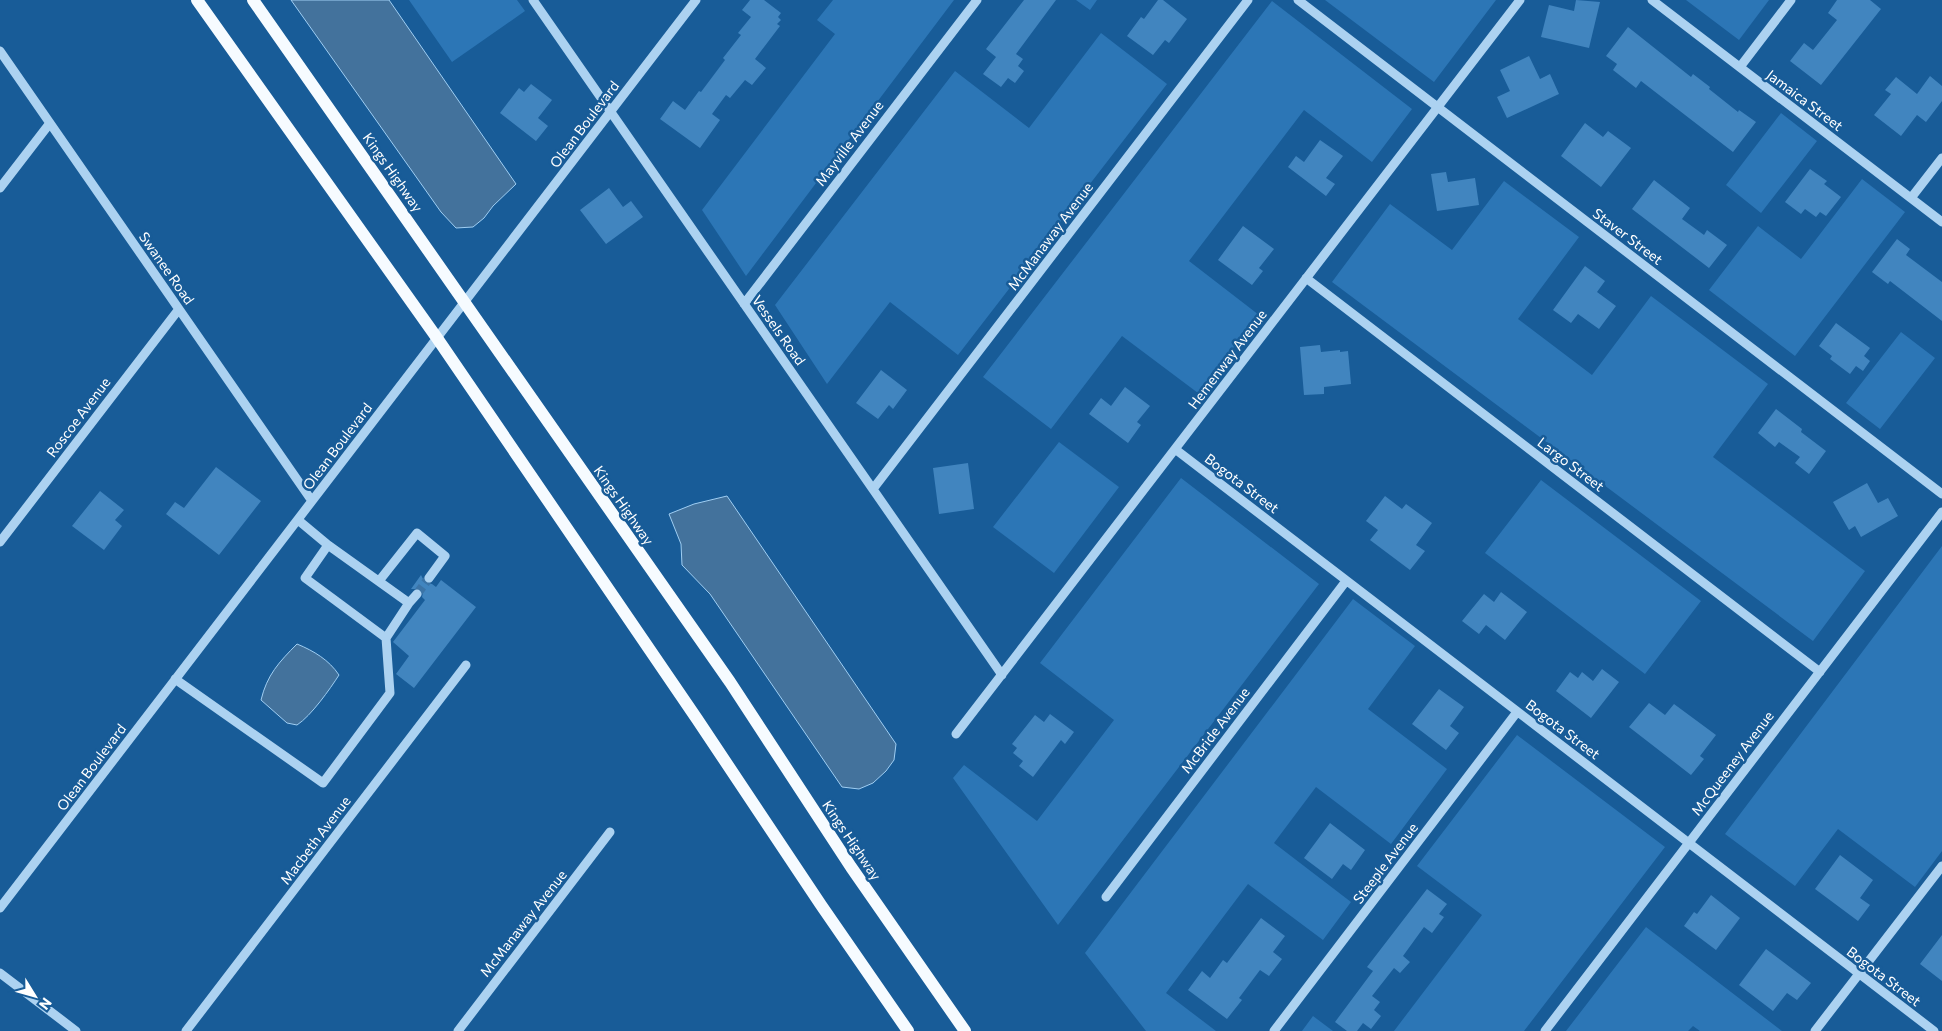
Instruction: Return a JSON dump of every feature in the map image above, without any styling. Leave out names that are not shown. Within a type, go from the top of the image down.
[{"type":"main road","points":[[197,0],[437,338],[908,1031]]},
{"type":"main road","name":"Kings Highway","points":[[253,0],[730,682],[851,867],[964,1031]]},
{"type":"street","name":"Vessels Road","points":[[533,0],[1002,675]]},
{"type":"street","name":"Olean Boulevard","points":[[0,908],[696,0]]},
{"type":"street","name":"Mayville Avenue","points":[[744,304],[977,0]]},
{"type":"street","name":"McManaway Avenue","points":[[873,490],[1248,0]]},
{"type":"street","name":"Staver Street","points":[[1298,0],[1942,494]]},
{"type":"street","name":"Hemenway Avenue","points":[[956,734],[1520,0]]},
{"type":"street","name":"Jamaica Street","points":[[1652,0],[1942,222]]},
{"type":"street","points":[[1740,67],[1791,0]]},
{"type":"street","name":"Swanee Road","points":[[0,51],[312,501]]},
{"type":"street","points":[[0,188],[50,123]]},
{"type":"street","points":[[1911,198],[1942,158]]},
{"type":"street","name":"Largo Street","points":[[1306,278],[1820,672]]},
{"type":"street","name":"Roscoe Avenue","points":[[0,542],[179,309]]},
{"type":"street","name":"Bogota Street","points":[[1175,449],[1934,1031]]},
{"type":"street","name":"McQueeney Avenue","points":[[1545,1031],[1942,512]]},
{"type":"street","points":[[298,520],[328,545],[409,603]]},
{"type":"street","points":[[379,581],[417,533],[445,556],[429,578]]},
{"type":"street","points":[[328,545],[306,578],[386,638]]},
{"type":"street","name":"McBride Avenue","points":[[1106,896],[1346,580]]},
{"type":"street","points":[[175,679],[322,783],[390,693],[386,638],[417,594]]},
{"type":"street","name":"Macbeth Avenue","points":[[186,1031],[466,665]]},
{"type":"street","name":"Steeple Avenue","points":[[1274,1031],[1517,712]]},
{"type":"street","name":"McManaway Avenue","points":[[458,1031],[610,832]]},
{"type":"street","points":[[1816,1031],[1942,866]]},
{"type":"street","points":[[0,973],[76,1031]]},
{"type":"shaded area","points":[[291,0],[389,0],[516,184],[493,206],[484,218],[473,227],[456,228],[441,212]]},
{"type":"shaded area","points":[[409,0],[517,0],[525,11],[452,62]]},
{"type":"shaded area","points":[[833,0],[954,0],[746,276],[702,210],[835,34],[817,20]]},
{"type":"shaded area","points":[[1076,0],[1097,0],[1090,10]]},
{"type":"shaded area","points":[[1325,0],[1496,0],[1434,82]]},
{"type":"shaded area","points":[[1686,0],[1769,0],[1739,40]]},
{"type":"shaded area","points":[[1272,1],[1412,109],[1372,162],[1304,110],[1189,261],[1259,315],[1198,393],[1122,336],[1051,429],[983,377]]},
{"type":"shaded area","points":[[1101,33],[1167,84],[958,355],[890,302],[827,384],[775,305],[955,71],[1029,128]]},
{"type":"shaded area","points":[[1781,113],[1817,141],[1761,213],[1726,185]]},
{"type":"shaded area","points":[[1862,179],[1905,212],[1795,356],[1709,290],[1758,226],[1801,259]]},
{"type":"shaded area","points":[[1504,181],[1579,237],[1518,319],[1592,375],[1651,296],[1768,384],[1713,457],[1865,571],[1813,641],[1332,282],[1390,204],[1452,250]]},
{"type":"shaded area","points":[[1901,332],[1935,358],[1880,429],[1846,403]]},
{"type":"shaded area","points":[[1059,442],[1119,487],[1054,573],[993,527]]},
{"type":"shaded area","points":[[1181,478],[1319,584],[1058,925],[953,778],[964,765],[1037,821],[1114,720],[1040,663]]},
{"type":"shaded area","points":[[1541,480],[1701,601],[1645,674],[1485,553]]},
{"type":"shaded area","points":[[727,496],[896,744],[894,760],[886,771],[873,783],[859,789],[842,787],[710,594],[682,565],[681,544],[669,514],[694,504]]},
{"type":"shaded area","points":[[1942,546],[1942,851],[1915,887],[1838,829],[1795,886],[1725,834]]},
{"type":"shaded area","points":[[1353,599],[1415,646],[1368,709],[1447,769],[1391,844],[1316,787],[1274,843],[1351,902],[1323,940],[1248,884],[1166,993],[1216,1031],[1146,1031],[1085,953]]},
{"type":"shaded area","points":[[297,644],[321,656],[339,675],[314,709],[297,725],[287,723],[261,700],[274,669]]},
{"type":"shaded area","points":[[1517,735],[1665,847],[1524,1031],[1394,1031],[1482,915],[1417,866]]},
{"type":"shaded area","points":[[1646,927],[1782,1031],[1700,1031],[1693,1026],[1688,1031],[1566,1031]]},
{"type":"shaded area","points":[[1313,1016],[1333,1031],[1302,1031]]},
{"type":"building","points":[[750,0],[764,0],[781,13],[778,17],[781,20],[777,24],[780,26],[755,59],[766,68],[752,85],[745,80],[730,98],[726,95],[712,114],[720,120],[700,148],[660,119],[673,101],[685,110],[699,91],[701,92],[725,60],[723,58],[741,35],[738,33],[751,17],[742,10]]},
{"type":"building","points":[[1024,0],[1056,0],[1016,54],[1023,59],[1018,66],[1024,71],[1015,83],[1008,78],[1001,87],[983,74],[996,57],[986,49]]},
{"type":"building","points":[[1158,0],[1163,0],[1187,19],[1169,43],[1165,40],[1153,55],[1127,36],[1141,17],[1144,19]]},
{"type":"building","points":[[1576,0],[1600,2],[1589,48],[1541,37],[1549,5],[1574,11]]},
{"type":"building","points":[[1837,0],[1870,0],[1881,9],[1821,85],[1790,61],[1804,43],[1813,50],[1837,20],[1828,13]]},
{"type":"building","points":[[1628,27],[1691,77],[1693,74],[1710,87],[1709,89],[1738,112],[1739,110],[1756,122],[1733,152],[1641,81],[1636,88],[1613,70],[1617,64],[1606,56]]},
{"type":"building","points":[[1529,56],[1540,79],[1550,74],[1559,94],[1507,118],[1497,97],[1510,91],[1500,70]]},
{"type":"building","points":[[1930,76],[1942,86],[1942,101],[1926,122],[1917,115],[1901,136],[1874,115],[1891,94],[1885,90],[1896,77],[1917,94]]},
{"type":"building","points":[[531,84],[552,100],[538,118],[548,126],[536,141],[500,113],[519,88],[524,92]]},
{"type":"building","points":[[1585,123],[1603,137],[1608,131],[1631,148],[1601,187],[1561,156]]},
{"type":"building","points":[[1320,140],[1343,156],[1326,178],[1335,184],[1326,196],[1288,167],[1296,156],[1304,162]]},
{"type":"building","points":[[1810,169],[1827,181],[1824,184],[1841,197],[1826,216],[1820,212],[1816,217],[1805,209],[1801,214],[1785,202]]},
{"type":"building","points":[[1446,172],[1448,182],[1475,178],[1479,205],[1437,211],[1431,174]]},
{"type":"building","points":[[1654,180],[1690,208],[1682,219],[1704,235],[1707,230],[1727,245],[1709,268],[1632,209]]},
{"type":"building","points":[[609,188],[623,207],[631,201],[643,217],[606,244],[580,210]]},
{"type":"building","points":[[1243,226],[1274,249],[1259,268],[1263,271],[1252,285],[1218,260]]},
{"type":"building","points":[[1897,239],[1910,249],[1906,255],[1942,282],[1942,321],[1890,281],[1888,284],[1872,272]]},
{"type":"building","points":[[1585,266],[1605,281],[1597,292],[1616,306],[1599,329],[1578,314],[1571,323],[1553,310]]},
{"type":"building","points":[[1836,323],[1870,348],[1864,356],[1870,361],[1863,371],[1856,366],[1850,374],[1830,359],[1832,356],[1819,346]]},
{"type":"building","points":[[1320,345],[1321,352],[1348,351],[1351,384],[1324,387],[1324,394],[1304,395],[1300,347]]},
{"type":"building","points":[[881,370],[907,390],[893,409],[889,405],[878,419],[856,403]]},
{"type":"building","points":[[1125,387],[1150,406],[1137,422],[1141,425],[1128,443],[1089,414],[1101,398],[1111,406]]},
{"type":"building","points":[[1776,409],[1802,429],[1801,432],[1826,451],[1809,474],[1795,463],[1800,457],[1779,442],[1775,447],[1758,433]]},
{"type":"building","points":[[968,463],[974,509],[939,514],[933,468]]},
{"type":"building","points":[[216,467],[261,501],[219,555],[166,514],[175,502],[184,508]]},
{"type":"building","points":[[1867,483],[1878,503],[1888,498],[1898,516],[1861,537],[1855,526],[1849,530],[1833,502]]},
{"type":"building","points":[[100,491],[124,510],[115,520],[122,526],[104,550],[72,526]]},
{"type":"building","points":[[1385,496],[1402,509],[1406,504],[1432,523],[1416,545],[1425,551],[1410,570],[1370,540],[1378,530],[1366,521]]},
{"type":"building","points":[[421,575],[425,583],[436,587],[441,580],[476,607],[414,688],[396,674],[409,656],[393,642],[425,600],[422,597],[421,589],[411,589]]},
{"type":"building","points":[[1501,592],[1527,612],[1505,640],[1486,625],[1479,634],[1462,621],[1484,594],[1494,602]]},
{"type":"building","points":[[1602,669],[1619,682],[1591,718],[1556,691],[1570,672],[1578,678],[1582,672],[1593,681]]},
{"type":"building","points":[[1439,689],[1464,707],[1450,726],[1459,733],[1446,750],[1412,724]]},
{"type":"building","points":[[1649,703],[1665,715],[1674,704],[1716,735],[1700,756],[1704,759],[1691,775],[1629,727]]},
{"type":"building","points":[[1050,714],[1074,732],[1065,744],[1061,740],[1033,777],[1019,766],[1023,761],[1013,753],[1017,748],[1012,744],[1035,715],[1044,722]]},
{"type":"building","points":[[1330,823],[1365,850],[1351,870],[1343,864],[1332,879],[1304,858]]},
{"type":"building","points":[[1840,855],[1873,880],[1860,898],[1870,905],[1858,921],[1815,889]]},
{"type":"building","points":[[1427,889],[1447,904],[1439,914],[1444,917],[1432,933],[1424,927],[1403,956],[1410,962],[1400,973],[1394,968],[1372,996],[1380,1002],[1374,1010],[1381,1016],[1371,1029],[1363,1023],[1357,1031],[1347,1031],[1335,1022],[1373,971],[1367,967]]},
{"type":"building","points":[[1711,895],[1740,918],[1716,950],[1684,926],[1694,912],[1697,914]]},
{"type":"building","points":[[1261,918],[1285,936],[1273,952],[1282,959],[1269,976],[1260,970],[1239,998],[1242,1000],[1227,1019],[1188,990],[1202,971],[1210,978],[1223,960],[1227,963]]},
{"type":"building","points":[[1942,935],[1942,981],[1920,964]]},
{"type":"building","points":[[1766,949],[1811,983],[1797,1000],[1787,993],[1773,1011],[1739,985]]},
{"type":"tunnel","points":[[417,594],[429,578]]}]
